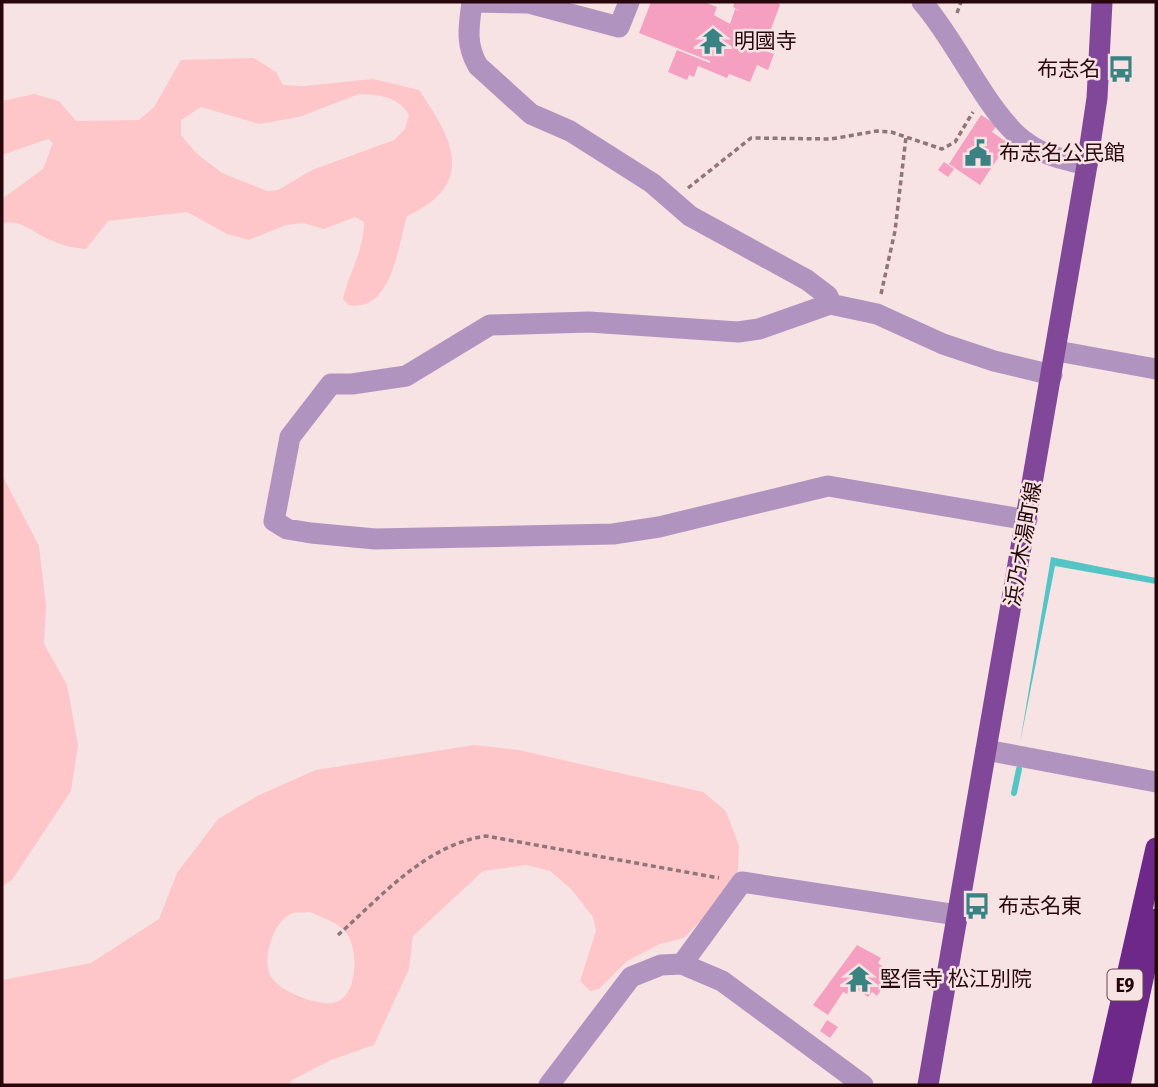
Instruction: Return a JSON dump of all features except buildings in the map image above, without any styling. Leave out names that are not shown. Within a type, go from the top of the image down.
[{"type":"highway","name":"E9","points":[[1102,1085],[1156,848]]},
{"type":"highway","name":"E9","points":[[1120,1085],[1156,921]]},
{"type":"highway","points":[[1131,1085],[1156,921]]},
{"type":"highway","points":[[1091,1085],[1119,1009]]},
{"type":"main road","name":"浜乃木湯町線","points":[[928,1085],[1057,351],[1087,165],[1097,98],[1102,2]]},
{"type":"street","points":[[629,2],[619,27],[529,3],[473,2],[467,37],[478,66],[531,114],[570,131],[652,183],[690,216],[807,280],[828,296],[830,303]]},
{"type":"street","points":[[922,2],[949,35],[1005,122],[1029,145],[1052,156],[1087,165]]},
{"type":"street","points":[[1027,520],[828,486],[659,527],[613,534],[375,539],[288,529],[274,521],[290,437],[331,384],[352,384],[406,376],[490,325],[589,322],[737,332],[759,329],[830,303],[877,314],[943,344],[994,361],[1052,375]]},
{"type":"street","points":[[1057,351],[1156,369]]},
{"type":"street","points":[[986,750],[1156,782]]},
{"type":"street","points":[[682,964],[742,882],[957,915]]},
{"type":"street","points":[[549,1085],[632,977],[661,965],[682,964],[722,981],[863,1085]]},
{"type":"path","points":[[671,201],[751,138],[831,139],[877,131],[942,149],[949,147],[985,92]]},
{"type":"path","points":[[877,314],[895,231],[906,137]]},
{"type":"path","points":[[338,935],[415,867],[466,839],[486,836],[742,882]]},
{"type":"shaded area","points":[[254,58],[276,72],[283,85],[304,86],[373,79],[419,90],[449,143],[451,175],[443,190],[429,203],[407,216],[391,275],[375,299],[363,305],[348,305],[343,299],[363,233],[364,222],[355,217],[324,229],[303,223],[286,225],[249,240],[227,234],[187,212],[108,221],[86,249],[57,243],[20,224],[2,224],[2,199],[43,169],[53,143],[48,139],[2,155],[2,101],[34,94],[59,101],[76,121],[139,120],[154,107],[181,60]],"holes":[[[359,94],[381,96],[400,104],[409,115],[405,129],[394,140],[312,170],[278,190],[267,191],[222,173],[196,153],[181,135],[181,120],[201,107],[259,124],[299,117]]]},
{"type":"shaded area","points":[[2,475],[39,546],[46,606],[44,644],[67,685],[78,745],[71,791],[12,880],[2,886]]},
{"type":"shaded area","points":[[474,745],[519,750],[703,792],[726,811],[739,846],[738,870],[727,893],[684,938],[660,944],[627,961],[599,989],[590,991],[580,981],[596,931],[593,917],[571,889],[550,871],[526,865],[483,871],[413,936],[409,969],[374,1045],[331,1060],[292,1080],[288,1085],[2,1085],[2,980],[91,963],[159,919],[177,873],[218,819],[259,795],[316,770]],"holes":[[[310,912],[335,923],[351,942],[354,963],[351,984],[341,1000],[332,1003],[316,1002],[289,991],[274,981],[268,967],[271,939],[280,923],[293,913]]]},
{"type":"water","points":[[1051,557],[1156,578],[1156,584],[1055,566],[1020,743]]},
{"type":"waterway","points":[[1014,793],[1019,769]]},
{"type":"place","name":"明國寺","points":[[713,41]]},
{"type":"place","name":"布志名","points":[[1121,69]]},
{"type":"place","name":"布志名公民館","points":[[978,153]]},
{"type":"place","name":"布志名東","points":[[977,906]]},
{"type":"place","name":"堅信寺 松江別院","points":[[859,979]]}]
